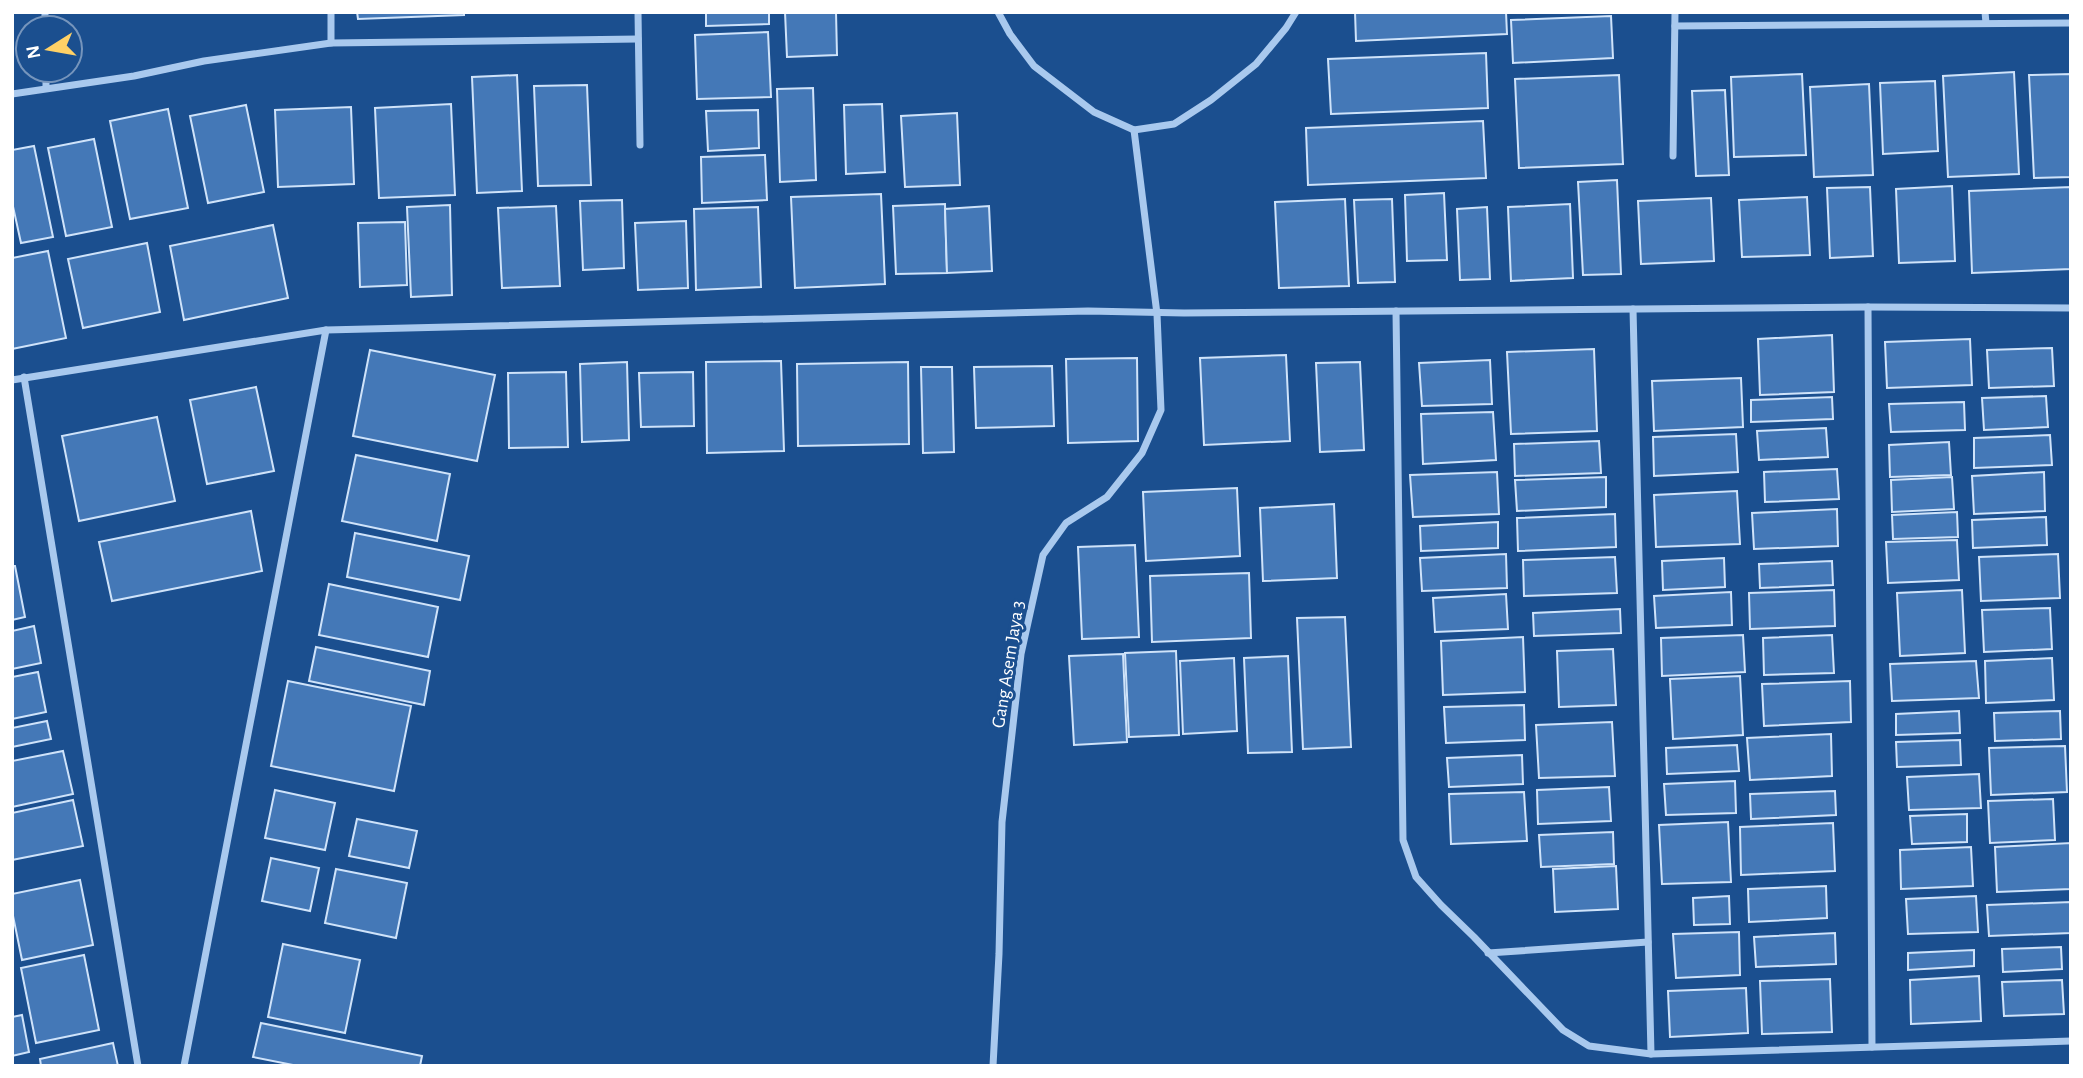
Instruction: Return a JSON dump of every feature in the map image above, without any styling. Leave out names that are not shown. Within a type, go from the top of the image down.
[{"type":"street","points":[[331,12],[331,43]]},
{"type":"street","points":[[638,12],[640,145]]},
{"type":"street","points":[[998,12],[1034,66],[1094,112],[1134,130],[1174,124],[1211,100],[1256,64],[1296,12]]},
{"type":"street","points":[[1673,156],[1675,12]]},
{"type":"street","points":[[1985,12],[1986,23]]},
{"type":"street","points":[[1675,26],[2071,23]]},
{"type":"street","points":[[12,94],[134,76],[204,61],[331,43],[638,39]]},
{"type":"street","name":"Gang Asem Jaya 3","points":[[993,1066],[1003,822],[1021,654],[1043,555],[1066,523],[1107,497],[1142,453],[1161,410],[1157,313],[1134,130]]},
{"type":"street","points":[[1868,307],[1872,1047]]},
{"type":"street","points":[[12,380],[326,330],[1088,312],[2071,308]]},
{"type":"street","points":[[1633,309],[1651,1054]]},
{"type":"street","points":[[1396,311],[1403,840],[1416,877],[1441,905],[1563,1030],[1589,1046],[1651,1054],[2071,1041]]},
{"type":"street","points":[[184,1066],[326,330]]},
{"type":"street","points":[[24,377],[138,1066]]},
{"type":"street","points":[[1488,953],[1648,942]]},
{"type":"building","points":[[357,12],[464,12],[464,15],[358,19]]},
{"type":"building","points":[[706,12],[769,12],[769,24],[706,26]]},
{"type":"building","points":[[785,12],[836,12],[837,55],[787,57]]},
{"type":"building","points":[[1355,12],[1506,12],[1507,34],[1356,41]]},
{"type":"building","points":[[1611,16],[1613,58],[1513,63],[1511,20]]},
{"type":"building","points":[[768,32],[771,97],[697,99],[695,35]]},
{"type":"building","points":[[1486,53],[1488,108],[1331,114],[1328,59]]},
{"type":"building","points":[[2014,72],[2019,174],[1948,177],[1943,76]]},
{"type":"building","points":[[1802,74],[1806,155],[1734,157],[1731,77]]},
{"type":"building","points":[[2071,74],[2071,177],[2034,178],[2029,75]]},
{"type":"building","points":[[517,75],[522,191],[477,193],[472,77]]},
{"type":"building","points":[[1619,75],[1623,164],[1519,168],[1515,79]]},
{"type":"building","points":[[1935,81],[1938,151],[1883,154],[1880,83]]},
{"type":"building","points":[[1869,84],[1873,175],[1814,177],[1810,87]]},
{"type":"building","points":[[587,85],[591,185],[538,186],[534,86]]},
{"type":"building","points":[[813,88],[816,180],[780,182],[777,89]]},
{"type":"building","points":[[1725,90],[1729,175],[1696,176],[1692,91]]},
{"type":"building","points":[[451,104],[455,195],[379,198],[375,108]]},
{"type":"building","points":[[882,104],[885,172],[846,174],[844,105]]},
{"type":"building","points":[[246,105],[264,192],[208,203],[190,116]]},
{"type":"building","points":[[351,107],[354,184],[278,187],[275,110]]},
{"type":"building","points":[[168,109],[188,208],[130,219],[110,121]]},
{"type":"building","points":[[758,110],[759,148],[708,151],[706,111]]},
{"type":"building","points":[[957,113],[960,185],[905,187],[901,116]]},
{"type":"building","points":[[1483,121],[1486,178],[1308,185],[1306,128]]},
{"type":"building","points":[[94,139],[112,227],[66,236],[48,148]]},
{"type":"building","points":[[34,146],[53,237],[21,243],[12,202],[12,150]]},
{"type":"building","points":[[765,155],[767,200],[702,203],[701,157]]},
{"type":"building","points":[[1617,180],[1621,274],[1583,275],[1578,182]]},
{"type":"building","points":[[1952,186],[1955,261],[1899,263],[1896,189]]},
{"type":"building","points":[[1870,187],[1873,256],[1830,258],[1827,188]]},
{"type":"building","points":[[2071,187],[2071,269],[1972,273],[1969,191]]},
{"type":"building","points":[[1444,193],[1447,260],[1407,261],[1405,195]]},
{"type":"building","points":[[881,194],[885,284],[795,288],[791,197]]},
{"type":"building","points":[[1807,197],[1810,255],[1742,257],[1739,200]]},
{"type":"building","points":[[1711,198],[1714,261],[1641,264],[1638,201]]},
{"type":"building","points":[[1345,199],[1349,286],[1279,288],[1275,202]]},
{"type":"building","points":[[1392,199],[1395,282],[1358,283],[1354,200]]},
{"type":"building","points":[[622,200],[624,268],[583,270],[580,201]]},
{"type":"building","points":[[945,204],[947,273],[896,274],[893,206]]},
{"type":"building","points":[[1570,204],[1573,278],[1511,281],[1508,207]]},
{"type":"building","points":[[450,205],[452,295],[411,297],[407,207]]},
{"type":"building","points":[[556,206],[560,286],[502,288],[498,208]]},
{"type":"building","points":[[989,206],[992,271],[947,273],[945,209]]},
{"type":"building","points":[[758,207],[761,287],[696,290],[694,209]]},
{"type":"building","points":[[1487,207],[1490,279],[1460,280],[1457,209]]},
{"type":"building","points":[[686,221],[688,288],[638,290],[635,223]]},
{"type":"building","points":[[405,222],[407,285],[360,287],[358,223]]},
{"type":"building","points":[[273,225],[288,298],[184,320],[170,246]]},
{"type":"building","points":[[147,243],[160,312],[83,328],[68,259]]},
{"type":"building","points":[[48,251],[66,338],[12,349],[12,258]]},
{"type":"building","points":[[1832,335],[1834,392],[1760,395],[1758,339]]},
{"type":"building","points":[[1970,339],[1972,385],[1887,388],[1885,342]]},
{"type":"building","points":[[2052,348],[2054,386],[1989,388],[1987,350]]},
{"type":"building","points":[[1594,349],[1597,431],[1511,434],[1507,352]]},
{"type":"building","points":[[370,350],[495,375],[477,461],[353,436]]},
{"type":"building","points":[[1286,355],[1290,441],[1204,445],[1200,358]]},
{"type":"building","points":[[1137,358],[1138,441],[1068,443],[1066,359]]},
{"type":"building","points":[[1490,360],[1492,404],[1422,406],[1419,363]]},
{"type":"building","points":[[781,361],[784,451],[707,453],[706,362]]},
{"type":"building","points":[[627,362],[629,440],[582,442],[580,364]]},
{"type":"building","points":[[908,362],[909,444],[798,446],[797,364]]},
{"type":"building","points":[[1360,362],[1364,450],[1320,452],[1316,363]]},
{"type":"building","points":[[1052,366],[1054,426],[976,428],[974,367]]},
{"type":"building","points":[[921,367],[952,367],[954,452],[923,453]]},
{"type":"building","points":[[566,372],[568,447],[509,448],[508,373]]},
{"type":"building","points":[[693,372],[694,426],[641,427],[639,373]]},
{"type":"building","points":[[1741,378],[1743,427],[1654,431],[1652,381]]},
{"type":"building","points":[[256,387],[274,471],[207,484],[190,400]]},
{"type":"building","points":[[2046,396],[2048,427],[1984,430],[1982,398]]},
{"type":"building","points":[[1832,397],[1833,419],[1751,422],[1751,400]]},
{"type":"building","points":[[1964,402],[1965,430],[1891,432],[1889,404]]},
{"type":"building","points":[[1493,412],[1496,460],[1423,464],[1421,414]]},
{"type":"building","points":[[157,417],[175,501],[79,521],[62,436]]},
{"type":"building","points":[[1826,428],[1828,457],[1759,460],[1757,431]]},
{"type":"building","points":[[1736,434],[1738,472],[1654,476],[1653,437]]},
{"type":"building","points":[[2050,435],[2052,465],[1974,468],[1974,438]]},
{"type":"building","points":[[1599,441],[1601,473],[1515,476],[1514,444]]},
{"type":"building","points":[[1949,442],[1951,475],[1890,477],[1889,445]]},
{"type":"building","points":[[356,455],[450,474],[437,541],[342,521]]},
{"type":"building","points":[[1837,469],[1839,499],[1765,502],[1764,472]]},
{"type":"building","points":[[1497,472],[1499,514],[1413,517],[1410,475]]},
{"type":"building","points":[[2044,472],[2045,511],[1974,514],[1972,476]]},
{"type":"building","points":[[1606,477],[1606,507],[1517,511],[1515,480]]},
{"type":"building","points":[[1952,477],[1954,509],[1892,512],[1891,480]]},
{"type":"building","points":[[1237,488],[1240,556],[1146,561],[1143,492]]},
{"type":"building","points":[[1737,491],[1740,544],[1656,547],[1654,495]]},
{"type":"building","points":[[1334,504],[1337,578],[1263,581],[1260,508]]},
{"type":"building","points":[[1837,509],[1838,546],[1754,549],[1752,513]]},
{"type":"building","points":[[251,511],[262,571],[112,601],[99,542]]},
{"type":"building","points":[[1957,512],[1958,537],[1893,539],[1892,515]]},
{"type":"building","points":[[1615,514],[1616,547],[1518,551],[1517,518]]},
{"type":"building","points":[[2046,517],[2047,545],[1973,548],[1972,520]]},
{"type":"building","points":[[1498,522],[1498,548],[1421,551],[1420,526]]},
{"type":"building","points":[[355,533],[469,556],[460,600],[347,577]]},
{"type":"building","points":[[1957,540],[1959,580],[1888,583],[1886,542]]},
{"type":"building","points":[[1135,545],[1139,637],[1082,639],[1078,547]]},
{"type":"building","points":[[1506,554],[1507,588],[1422,591],[1420,558]]},
{"type":"building","points":[[2058,554],[2060,598],[1981,601],[1979,557]]},
{"type":"building","points":[[1615,557],[1617,593],[1524,596],[1523,560]]},
{"type":"building","points":[[1724,558],[1725,587],[1663,590],[1662,561]]},
{"type":"building","points":[[1832,561],[1833,585],[1760,588],[1759,564]]},
{"type":"building","points":[[12,566],[15,566],[25,617],[12,620]]},
{"type":"building","points":[[1249,573],[1251,638],[1152,642],[1150,576]]},
{"type":"building","points":[[329,584],[438,607],[428,657],[319,635]]},
{"type":"building","points":[[1834,590],[1835,626],[1750,629],[1749,593]]},
{"type":"building","points":[[1962,590],[1965,653],[1900,656],[1897,593]]},
{"type":"building","points":[[1731,592],[1732,625],[1656,628],[1654,596]]},
{"type":"building","points":[[1506,594],[1508,629],[1435,632],[1433,598]]},
{"type":"building","points":[[2050,608],[2052,649],[1984,652],[1982,610]]},
{"type":"building","points":[[1620,609],[1621,633],[1534,636],[1533,613]]},
{"type":"building","points":[[1345,617],[1351,747],[1303,749],[1297,618]]},
{"type":"building","points":[[34,626],[41,663],[12,669],[12,631]]},
{"type":"building","points":[[1743,635],[1745,672],[1662,676],[1661,638]]},
{"type":"building","points":[[1832,635],[1834,673],[1764,675],[1763,638]]},
{"type":"building","points":[[1523,637],[1525,692],[1443,695],[1441,641]]},
{"type":"building","points":[[316,647],[430,671],[424,705],[309,681]]},
{"type":"building","points":[[1613,649],[1616,705],[1559,707],[1557,651]]},
{"type":"building","points":[[1176,651],[1179,735],[1129,737],[1125,653]]},
{"type":"building","points":[[1123,654],[1127,742],[1074,745],[1069,656]]},
{"type":"building","points":[[1288,656],[1292,752],[1248,753],[1244,658]]},
{"type":"building","points":[[1234,658],[1237,731],[1183,734],[1180,661]]},
{"type":"building","points":[[2052,658],[2054,700],[1986,703],[1985,661]]},
{"type":"building","points":[[1976,661],[1979,698],[1892,701],[1890,664]]},
{"type":"building","points":[[38,672],[46,712],[12,719],[12,677]]},
{"type":"building","points":[[1740,676],[1743,735],[1673,739],[1670,679]]},
{"type":"building","points":[[288,681],[411,706],[394,791],[271,766]]},
{"type":"building","points":[[1850,681],[1851,722],[1764,726],[1762,684]]},
{"type":"building","points":[[1524,705],[1525,740],[1446,743],[1444,707]]},
{"type":"building","points":[[1959,711],[1960,733],[1896,735],[1896,714]]},
{"type":"building","points":[[2060,711],[2061,739],[1995,741],[1994,713]]},
{"type":"building","points":[[47,721],[51,739],[12,747],[12,728]]},
{"type":"building","points":[[1612,722],[1615,776],[1539,778],[1536,725]]},
{"type":"building","points":[[1831,734],[1832,776],[1750,780],[1747,738]]},
{"type":"building","points":[[1960,740],[1961,765],[1897,767],[1896,742]]},
{"type":"building","points":[[1737,745],[1739,771],[1667,774],[1666,748]]},
{"type":"building","points":[[2065,746],[2067,792],[1991,795],[1989,748]]},
{"type":"building","points":[[63,751],[73,794],[12,807],[12,761]]},
{"type":"building","points":[[1522,755],[1523,784],[1449,787],[1447,758]]},
{"type":"building","points":[[1979,774],[1981,808],[1909,810],[1907,777]]},
{"type":"building","points":[[1735,781],[1736,813],[1666,815],[1664,784]]},
{"type":"building","points":[[1609,787],[1611,821],[1538,824],[1537,790]]},
{"type":"building","points":[[275,790],[335,803],[325,850],[265,838]]},
{"type":"building","points":[[1835,791],[1836,815],[1751,819],[1750,794]]},
{"type":"building","points":[[1524,792],[1527,841],[1451,844],[1449,794]]},
{"type":"building","points":[[2053,799],[2055,840],[1990,843],[1988,801]]},
{"type":"building","points":[[73,800],[83,846],[12,860],[12,813]]},
{"type":"building","points":[[1967,814],[1967,842],[1912,844],[1910,816]]},
{"type":"building","points":[[357,819],[417,831],[409,868],[349,856]]},
{"type":"building","points":[[1728,822],[1731,882],[1662,884],[1659,825]]},
{"type":"building","points":[[1833,823],[1835,871],[1741,875],[1740,827]]},
{"type":"building","points":[[1613,832],[1614,864],[1541,867],[1539,835]]},
{"type":"building","points":[[2071,843],[2071,889],[1997,892],[1995,847]]},
{"type":"building","points":[[1971,847],[1973,886],[1901,889],[1900,850]]},
{"type":"building","points":[[271,858],[319,868],[310,911],[262,901]]},
{"type":"building","points":[[1616,866],[1618,909],[1555,912],[1553,869]]},
{"type":"building","points":[[336,869],[407,883],[396,938],[325,923]]},
{"type":"building","points":[[80,880],[93,945],[22,960],[12,911],[12,894]]},
{"type":"building","points":[[1826,886],[1827,918],[1749,922],[1748,889]]},
{"type":"building","points":[[1729,896],[1730,924],[1694,925],[1693,898]]},
{"type":"building","points":[[1976,896],[1978,932],[1908,934],[1906,899]]},
{"type":"building","points":[[2071,902],[2071,933],[1989,936],[1987,905]]},
{"type":"building","points":[[1739,932],[1740,975],[1676,978],[1673,934]]},
{"type":"building","points":[[1835,933],[1836,964],[1756,967],[1754,937]]},
{"type":"building","points":[[283,944],[360,960],[345,1033],[268,1017]]},
{"type":"building","points":[[2061,947],[2062,969],[2003,972],[2002,949]]},
{"type":"building","points":[[1974,950],[1974,966],[1908,970],[1908,953]]},
{"type":"building","points":[[84,955],[99,1030],[36,1043],[21,968]]},
{"type":"building","points":[[1979,976],[1981,1021],[1911,1024],[1910,980]]},
{"type":"building","points":[[1830,979],[1832,1032],[1762,1034],[1760,981]]},
{"type":"building","points":[[2062,980],[2064,1014],[2004,1016],[2002,982]]},
{"type":"building","points":[[1746,988],[1748,1033],[1670,1037],[1668,991]]},
{"type":"building","points":[[22,1015],[29,1052],[12,1056],[12,1017]]},
{"type":"building","points":[[261,1023],[422,1056],[420,1066],[298,1066],[253,1057]]},
{"type":"building","points":[[113,1043],[118,1066],[41,1066],[40,1059]]}]
